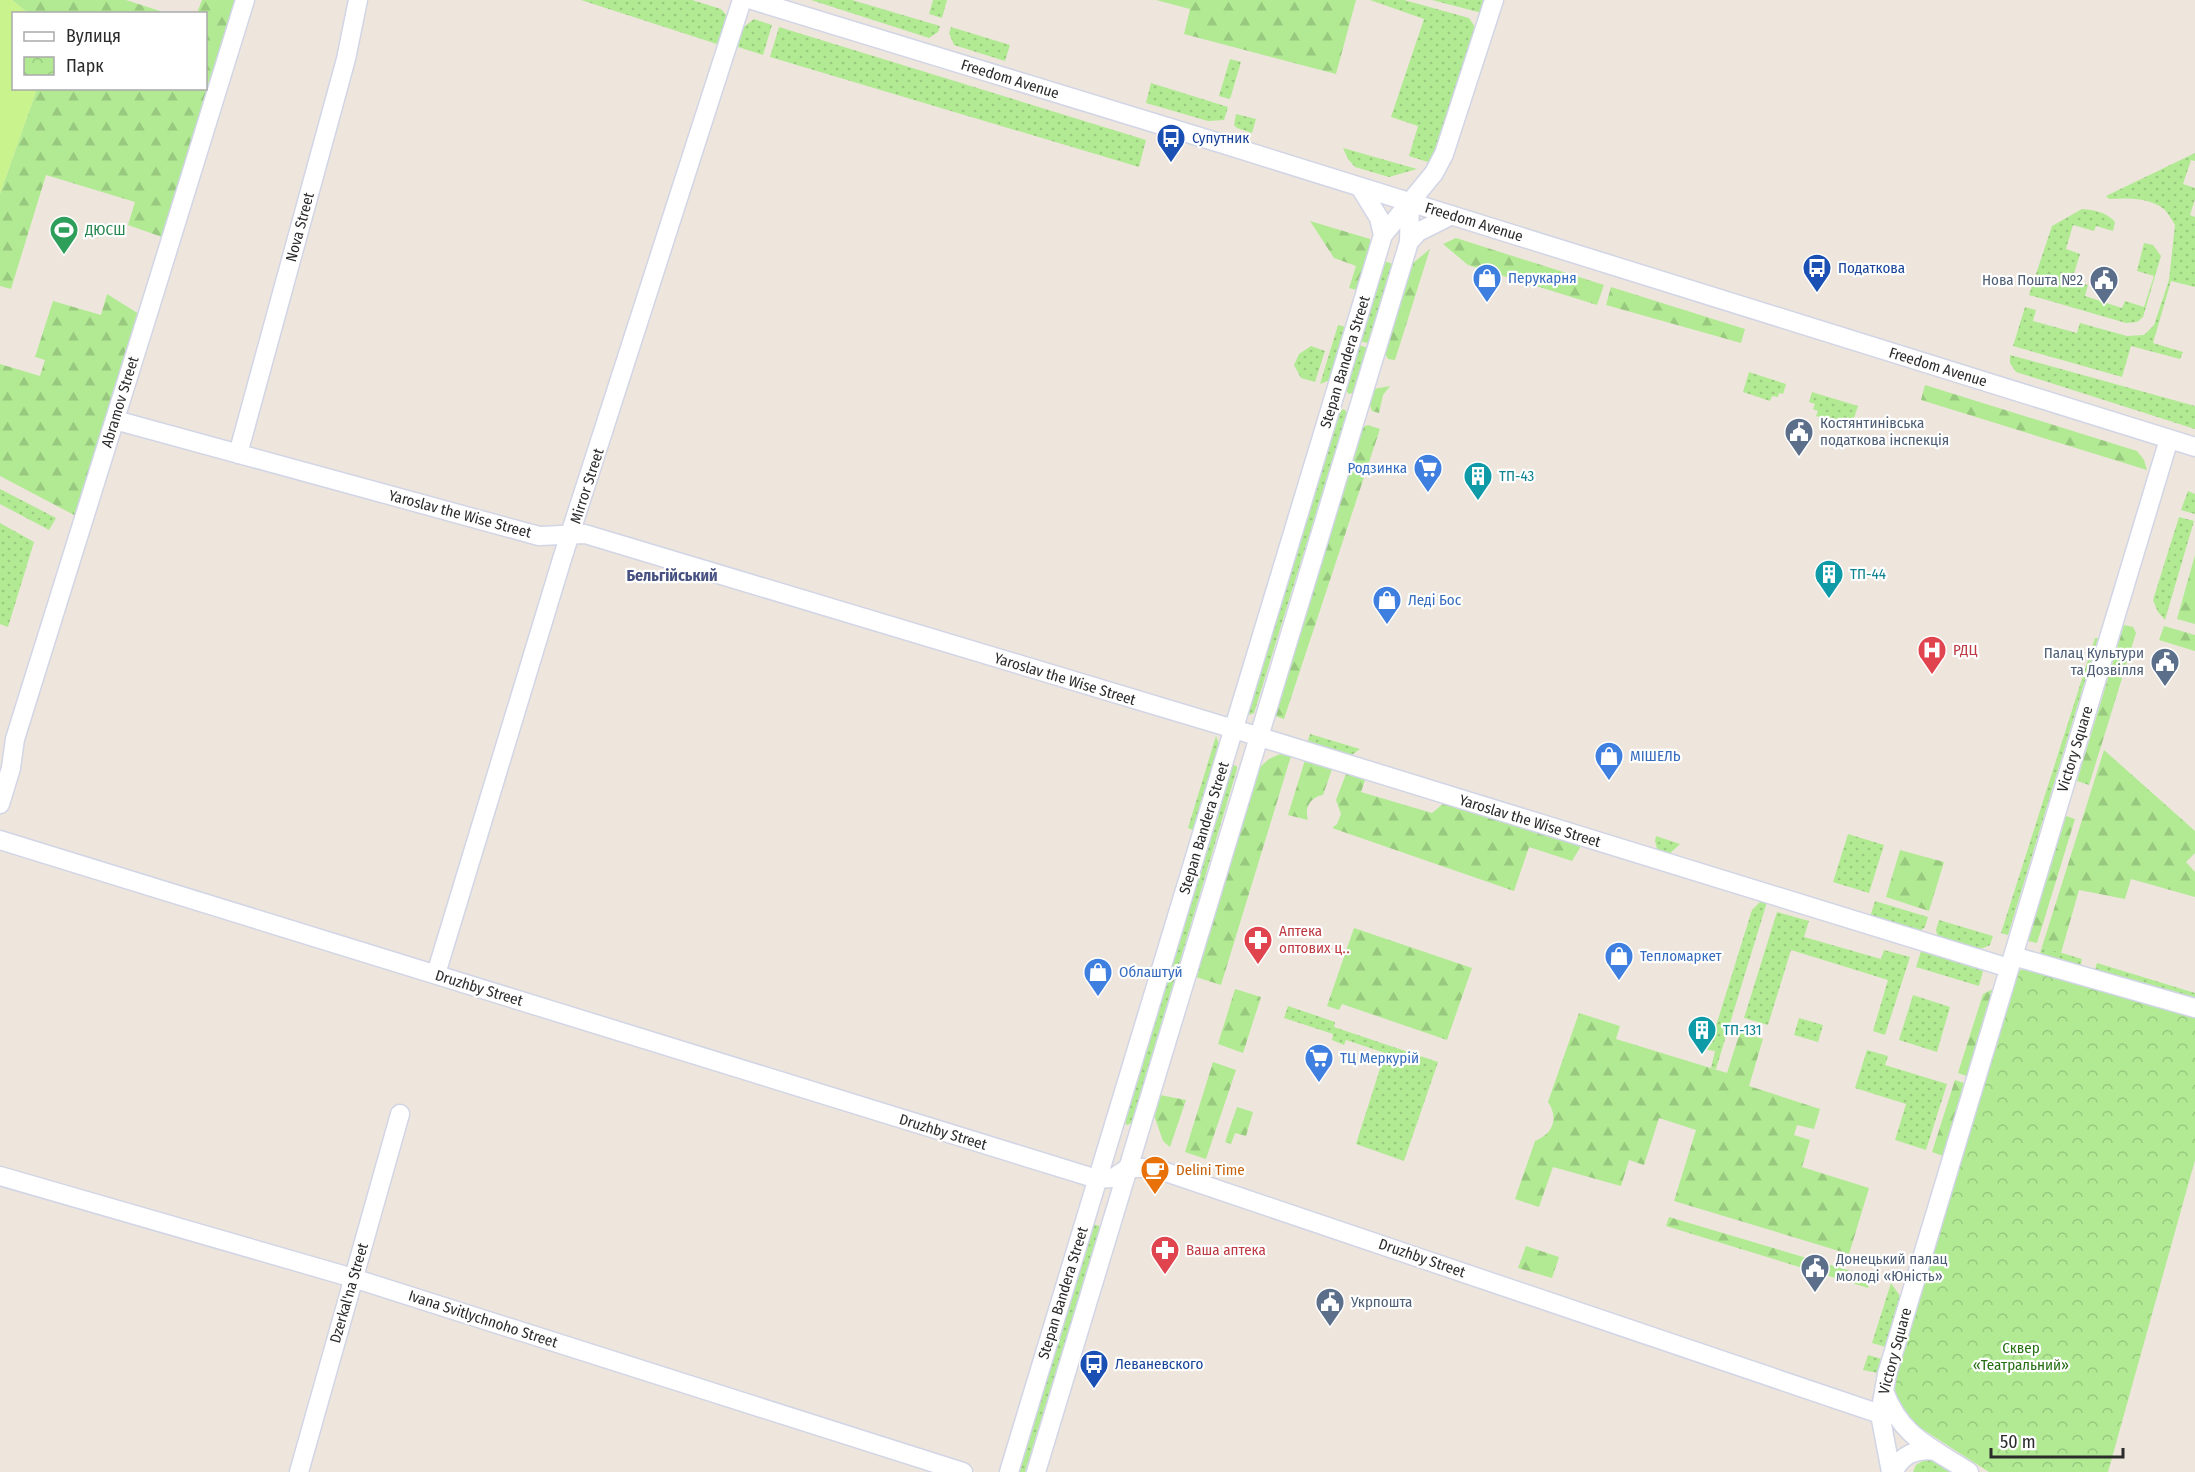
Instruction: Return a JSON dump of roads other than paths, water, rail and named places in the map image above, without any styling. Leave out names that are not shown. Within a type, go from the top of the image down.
[{"type":"street","name":"Abramov Street","points":[[0,804],[11,768],[15,739],[245,0]]},
{"type":"street","name":"Nova Street","points":[[238,454],[346,59],[358,0]]},
{"type":"street","name":"Mirror Street","points":[[436,974],[571,534],[742,0]]},
{"type":"street","name":"Freedom Avenue","points":[[752,0],[2195,447]]},
{"type":"street","points":[[1383,235],[1434,172],[1444,154],[1494,0]]},
{"type":"street","points":[[1360,187],[1379,218],[1383,235]]},
{"type":"street","name":"Stepan Bandera Street","points":[[1036,1472],[1409,242],[1410,202]]},
{"type":"street","points":[[1409,242],[1418,232],[1452,215]]},
{"type":"street","name":"Stepan Bandera Street","points":[[1008,1472],[1383,235]]},
{"type":"street","points":[[1337,387],[1347,399],[1362,397]]},
{"type":"street","points":[[1332,407],[1346,405],[1357,415]]},
{"type":"street","name":"Yaroslav the Wise Street","points":[[115,420],[539,536],[578,533],[596,537],[2011,962]]},
{"type":"street","name":"Victory Square","points":[[1892,1472],[1880,1414],[1883,1389],[2169,439]]},
{"type":"street","name":"Druzhby Street","points":[[0,840],[1097,1179],[1113,1178],[1128,1168],[1154,1168],[1880,1414]]},
{"type":"street","points":[[2011,962],[2195,1008]]},
{"type":"street","name":"Dzerkal'na Street","points":[[299,1472],[400,1114]]},
{"type":"street","name":"Ivana Svitlychnoho Street","points":[[0,1176],[353,1278],[963,1472]]},
{"type":"street","points":[[1883,1389],[1891,1408],[1909,1433],[1969,1472]]},
{"type":"street","points":[[1892,1472],[1914,1451],[1925,1449],[1936,1451]]},
{"type":"place","name":"Супутник","points":[[1171,164]]},
{"type":"place","name":"ДЮСШ","points":[[64,256]]},
{"type":"place","name":"Податкова","points":[[1817,294]]},
{"type":"place","name":"Перукарня","points":[[1487,304]]},
{"type":"place","name":"Нова Пошта №2","points":[[2104,306]]},
{"type":"place","name":"Костянтинівська податкова інспекція","points":[[1799,458]]},
{"type":"place","name":"Родзинка","points":[[1428,494]]},
{"type":"place","name":"ТП-43","points":[[1478,502]]},
{"type":"place","name":"ТП-44","points":[[1829,600]]},
{"type":"place","name":"Леді Бос","points":[[1387,626]]},
{"type":"place","name":"РДЦ","points":[[1932,676]]},
{"type":"place","name":"Палац Культури та Дозвілля","points":[[2165,688]]},
{"type":"place","name":"МІШЕЛЬ","points":[[1609,782]]},
{"type":"place","name":"Аптека оптових ц‥","points":[[1258,966]]},
{"type":"place","name":"Тепломаркет","points":[[1619,982]]},
{"type":"place","name":"Облаштуй","points":[[1098,998]]},
{"type":"place","name":"ТП-131","points":[[1702,1056]]},
{"type":"place","name":"ТЦ Меркурій","points":[[1319,1084]]},
{"type":"place","name":"Delini Time","points":[[1155,1196]]},
{"type":"place","name":"Ваша аптека","points":[[1165,1276]]},
{"type":"place","name":"Донецький палац молоді «Юність»","points":[[1815,1294]]},
{"type":"place","name":"Укрпошта","points":[[1330,1328]]},
{"type":"place","name":"Леваневского","points":[[1094,1390]]},
{"type":"district","name":"Бельгійський","points":[[672,575]]},
{"type":"park label","name":"Сквер «Театральний»","points":[[2021,1356]]}]
